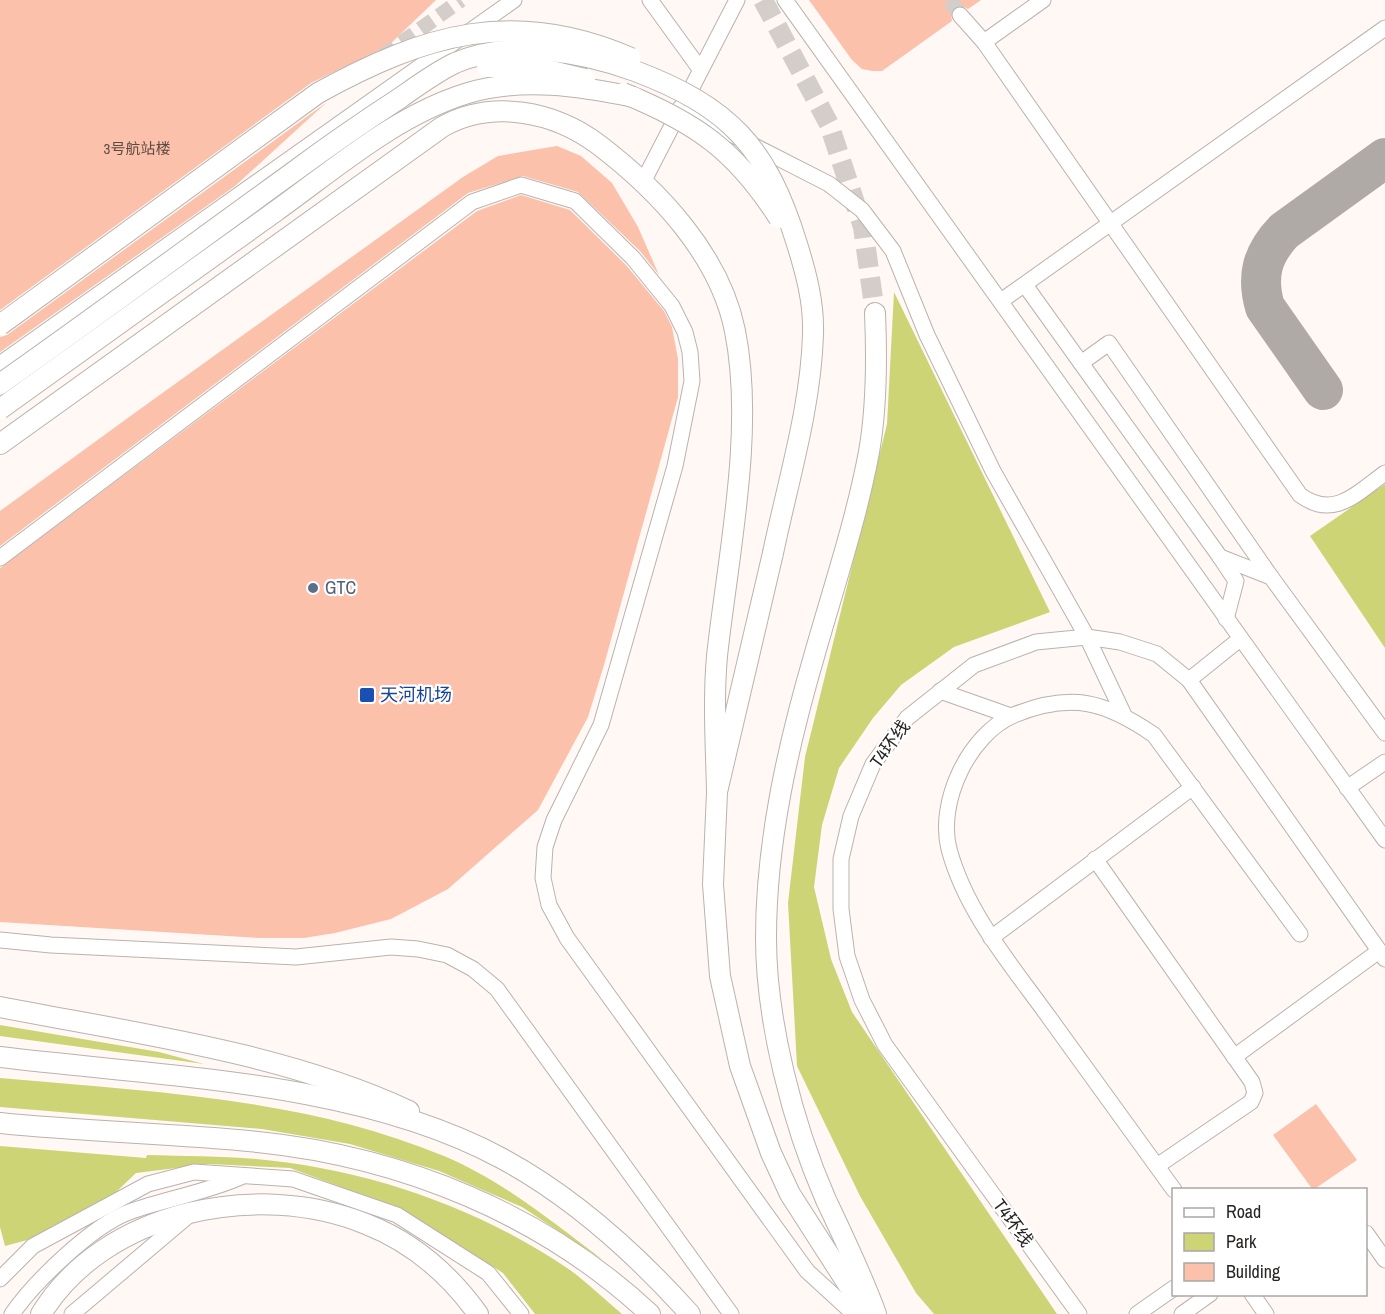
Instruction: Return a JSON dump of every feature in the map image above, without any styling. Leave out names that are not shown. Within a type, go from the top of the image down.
[{"type":"main road","points":[[0,325],[318,93],[366,66],[434,41],[496,31],[562,36],[607,48],[637,61],[703,101],[726,120],[762,162],[782,198],[798,248],[812,310],[811,357],[773,553],[717,792]]},
{"type":"main road","points":[[0,384],[343,135],[455,63],[477,57],[529,51],[556,52],[616,65],[703,101]]},
{"type":"main road","points":[[425,81],[467,69],[534,67],[581,77],[634,98],[689,124],[736,159],[755,182],[798,248]]},
{"type":"main road","points":[[0,410],[359,151],[423,111],[470,93],[518,85],[570,86],[634,98]]},
{"type":"main road","points":[[0,444],[442,127],[458,118],[495,110],[553,120],[590,139],[642,182],[674,216],[710,267],[725,299],[735,330],[740,366],[740,449],[717,660],[717,792],[713,861],[715,930],[722,987],[740,1066],[754,1110],[790,1194],[867,1314]]},
{"type":"main road","points":[[875,313],[877,379],[869,451],[852,531],[814,654],[784,772],[768,875],[766,941],[776,1035],[796,1119],[826,1198],[858,1266],[876,1314]]},
{"type":"main road","points":[[0,1007],[166,1039],[326,1078],[387,1100],[502,1158],[574,1207],[665,1287],[690,1314]]},
{"type":"main road","points":[[0,1057],[193,1078],[296,1094],[361,1107],[457,1137]]},
{"type":"main road","points":[[0,1123],[260,1142],[388,1167],[432,1181],[513,1216],[577,1256],[650,1314]]},
{"type":"main road","points":[[41,1314],[68,1279],[95,1256],[146,1228],[190,1214],[234,1206],[270,1205],[319,1210],[352,1218],[393,1236],[416,1251],[456,1286],[478,1314]]},
{"type":"street","points":[[0,364],[514,0]]},
{"type":"street","points":[[651,0],[700,69]]},
{"type":"street","points":[[642,182],[737,0]]},
{"type":"street","points":[[785,0],[1385,840]]},
{"type":"street","points":[[984,42],[1043,0]]},
{"type":"street","points":[[960,15],[984,42],[1300,495],[1314,505],[1334,506],[1350,498],[1385,473]]},
{"type":"street","points":[[1001,301],[1385,28]]},
{"type":"street","points":[[680,108],[829,184],[868,218],[893,251],[927,335],[993,471],[1087,637],[1123,713]]},
{"type":"street","points":[[0,558],[472,202],[521,185],[575,201],[633,258],[672,306],[685,332],[692,381],[675,466],[601,725],[554,820],[545,847],[543,878],[549,905],[567,938],[807,1271],[854,1314]]},
{"type":"street","points":[[1025,285],[1236,581],[1226,619]]},
{"type":"street","points":[[1081,363],[1109,343],[1271,577],[1385,733]]},
{"type":"street","points":[[1220,557],[1271,577]]},
{"type":"street","name":"T4环线","points":[[1079,1314],[885,1045],[862,1000],[847,956],[841,909],[841,859],[851,816],[873,764],[907,718],[974,665],[1036,642],[1087,637],[1120,642],[1157,654],[1189,680],[1382,955]]},
{"type":"street","points":[[1189,680],[1240,639]]},
{"type":"street","points":[[940,692],[1011,716]]},
{"type":"street","points":[[1173,1188],[992,938],[961,883],[948,847],[948,808],[959,771],[981,740],[1011,716],[1048,704],[1086,702],[1123,713],[1154,735],[1300,934]]},
{"type":"street","points":[[1347,788],[1385,762]]},
{"type":"street","points":[[992,938],[1193,787]]},
{"type":"street","points":[[1095,859],[1252,1082],[1255,1092],[1251,1102],[1157,1166]]},
{"type":"street","points":[[0,940],[51,945],[296,957],[391,947],[418,949],[447,955],[473,969],[496,989],[731,1314]]},
{"type":"street","points":[[1234,1057],[1382,955]]},
{"type":"street","points":[[0,1279],[33,1246],[148,1184],[194,1172],[293,1179],[397,1215],[488,1273],[521,1314]]},
{"type":"street","points":[[12,1314],[31,1288],[89,1237],[128,1213],[219,1187],[243,1176]]},
{"type":"street","points":[[72,1314],[190,1214]]},
{"type":"street","points":[[1367,1236],[1385,1260]]},
{"type":"street","points":[[1137,1314],[1168,1291]]},
{"type":"street","points":[[1182,1314],[1207,1296]]},
{"type":"street","points":[[1258,1297],[1266,1314]]},
{"type":"green space","points":[[894,292],[1050,612],[954,647],[901,685],[873,718],[839,768],[822,825],[814,887],[831,959],[852,1012],[1057,1314],[934,1314],[916,1293],[860,1196],[797,1066],[788,903],[805,757],[887,424]]},
{"type":"green space","points":[[1385,484],[1385,648],[1310,536]]},
{"type":"green space","points":[[0,1025],[159,1052],[204,1064],[0,1036]]},
{"type":"green space","points":[[0,1078],[225,1100],[336,1121],[390,1136],[444,1156],[487,1178],[547,1217],[603,1260],[522,1207],[439,1171],[350,1144],[262,1129],[0,1107]]},
{"type":"green space","points":[[0,1146],[146,1158],[147,1155],[256,1159],[298,1164],[380,1182],[420,1195],[498,1227],[570,1270],[622,1314],[535,1314],[503,1273],[401,1209],[290,1168],[209,1164],[136,1173],[112,1196],[31,1239],[5,1246],[0,1227]]},
{"type":"building","points":[[0,0],[436,0],[388,46],[311,83],[0,310]]},
{"type":"building","points":[[809,0],[981,0],[968,9],[962,6],[954,7],[951,13],[952,21],[882,71],[872,71],[862,69],[852,60]]},
{"type":"building","points":[[327,102],[235,186],[0,352],[0,337],[7,335]]},
{"type":"building","points":[[557,146],[581,156],[612,183],[638,227],[659,275],[640,251],[578,192],[523,176],[468,193],[0,546],[0,511],[463,177],[498,156]]},
{"type":"building","name":"GTC","points":[[521,195],[570,210],[626,265],[664,311],[672,327],[678,359],[678,397],[588,717],[538,810],[448,889],[391,919],[335,933],[304,938],[259,938],[0,922],[0,568],[477,211]]},
{"type":"building","points":[[1316,1104],[1357,1160],[1316,1188],[1312,1188],[1273,1135]]},
{"type":"taxiway","points":[[1323,390],[1265,307],[1261,285],[1263,266],[1270,248],[1284,231],[1385,158]]},
{"type":"tunnel","points":[[383,56],[461,0]]},
{"type":"tunnel","points":[[763,0],[829,124],[863,227],[875,313]]},
{"type":"tunnel","points":[[950,0],[960,15]]},
{"type":"place","name":"GTC","points":[[313,588]]},
{"type":"place","name":"天河机场","points":[[367,695]]}]
